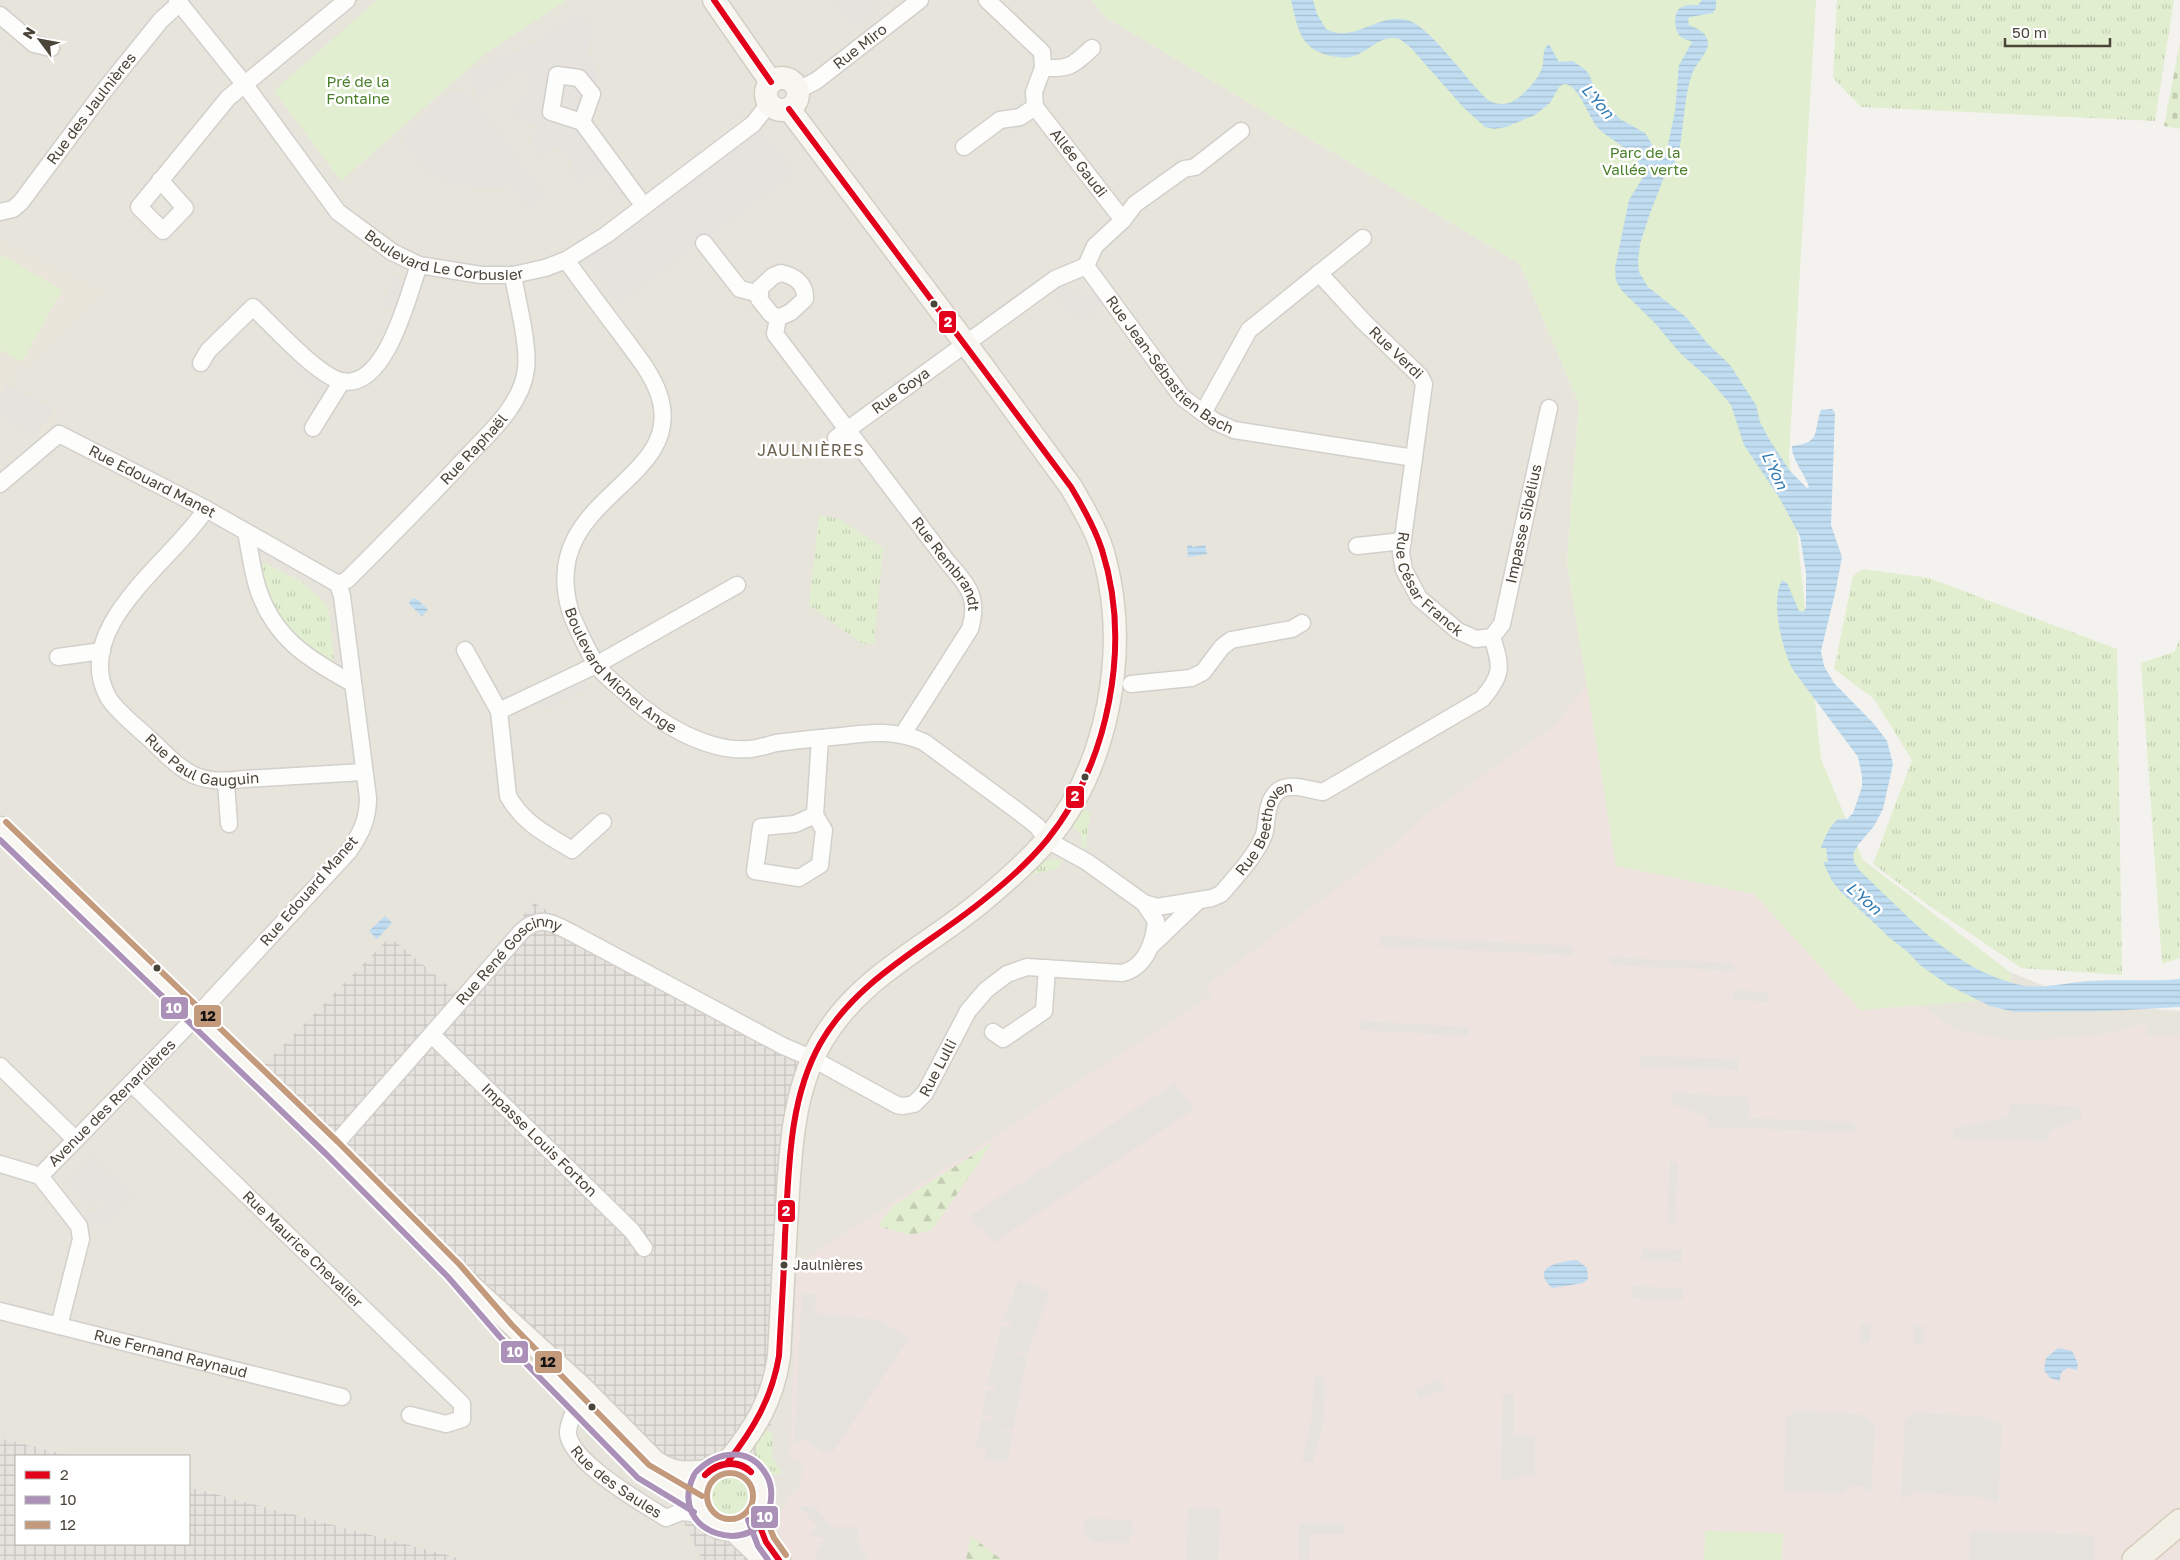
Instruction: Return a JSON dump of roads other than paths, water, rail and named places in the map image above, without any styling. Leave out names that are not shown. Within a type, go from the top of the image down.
[{"type":"main road","points":[[2135,1560],[2180,1522]]},
{"type":"street","points":[[160,180],[228,98],[347,0]]},
{"type":"street","points":[[714,0],[771,82],[782,78],[790,79],[786,101],[1071,487],[1093,526],[1105,559],[1113,606],[1114,642],[1112,685],[1106,721],[1094,757],[1076,797],[1047,840],[1008,879],[978,904],[874,979],[862,990],[837,1020],[812,1059],[802,1092],[790,1160],[777,1366],[771,1394],[755,1426],[750,1450],[752,1471]]},
{"type":"street","name":"Rue Miro","points":[[786,101],[816,81],[920,0]]},
{"type":"street","points":[[964,147],[1000,120],[1020,117],[1035,107],[1034,92],[1043,68],[1042,52],[987,0]]},
{"type":"street","name":"Boulevard Le Corbusier","points":[[179,1],[245,85],[338,212],[392,252],[419,265],[481,275],[513,275],[545,268],[566,260],[606,234],[786,101]]},
{"type":"street","name":"Rue des Jaulnières","points":[[2,213],[12,209],[20,202],[109,85],[161,20],[179,1]]},
{"type":"street","points":[[0,15],[34,44],[51,48]]},
{"type":"street","points":[[1043,68],[1062,69],[1071,66],[1092,48]]},
{"type":"street","name":"Allée Gaudi","points":[[1035,107],[1123,220]]},
{"type":"street","points":[[582,122],[643,205]]},
{"type":"street","points":[[966,344],[1055,279],[1086,266],[1095,246],[1123,220],[1135,204],[1184,169],[1195,167],[1241,131]]},
{"type":"street","points":[[1203,414],[1249,330],[1363,238]]},
{"type":"street","points":[[704,243],[740,289],[760,294]]},
{"type":"street","name":"Boulevard Michel Ange","points":[[566,260],[646,368],[662,403],[662,426],[656,447],[647,461],[601,503],[583,523],[568,555],[565,584],[570,611],[596,665],[634,701],[665,724],[708,743],[729,748],[751,749],[773,744],[869,733],[903,734],[924,742],[1037,826],[1047,840]]},
{"type":"street","points":[[200,363],[208,351],[254,307],[312,363],[330,376],[342,381],[358,379],[372,371],[380,362],[394,336],[419,265]]},
{"type":"street","name":"Rue Jean-Sébastien Bach","points":[[1086,266],[1182,397],[1214,421],[1234,430],[1414,458]]},
{"type":"street","points":[[781,273],[791,275],[806,290],[805,299],[791,312],[778,318],[764,307],[759,299],[760,288],[781,273]]},
{"type":"street","name":"Rue Verdi","points":[[1320,273],[1367,324],[1420,376],[1424,389],[1414,458]]},
{"type":"street","name":"Rue Raphaël","points":[[338,584],[347,580],[442,484],[499,422],[522,386],[526,368],[525,344],[513,275]]},
{"type":"street","name":"Rue Rembrandt","points":[[778,318],[775,334],[842,433],[964,581],[971,593],[974,616],[970,630],[903,734]]},
{"type":"street","name":"Rue Goya","points":[[842,433],[966,344]]},
{"type":"street","points":[[313,428],[342,381]]},
{"type":"street","name":"Impasse Sibélius","points":[[1492,637],[1502,624],[1549,408]]},
{"type":"street","name":"Rue Edouard Manet","points":[[0,484],[59,434],[206,509],[338,584],[342,596],[368,813],[365,826],[349,851],[195,1018]]},
{"type":"street","name":"Rue César Franck","points":[[1414,458],[1401,554],[1404,570],[1419,598],[1458,631],[1476,638],[1492,637]]},
{"type":"street","name":"Rue Paul Gauguin","points":[[206,509],[196,524],[139,586],[121,609],[107,634],[102,651],[100,678],[109,699],[167,756],[184,770],[201,780],[226,782],[244,779],[363,772]]},
{"type":"street","points":[[246,532],[257,587],[276,628],[296,648],[317,664],[352,683]]},
{"type":"street","points":[[1357,546],[1403,541]]},
{"type":"street","points":[[499,711],[596,665],[737,585]]},
{"type":"street","points":[[1131,684],[1192,678],[1203,672],[1222,647],[1231,640],[1292,629],[1302,623]]},
{"type":"street","name":"Rue Beethoven","points":[[1144,903],[1157,907],[1198,901],[1221,894],[1257,848],[1265,831],[1269,805],[1272,797],[1278,790],[1295,786],[1323,792],[1482,699],[1495,680],[1500,663],[1492,637]]},
{"type":"street","points":[[465,650],[499,711],[508,796],[514,807],[529,824],[572,850],[603,822]]},
{"type":"street","points":[[58,657],[102,651]]},
{"type":"street","points":[[815,815],[795,824],[761,826],[755,870],[799,878],[820,865],[824,830],[815,815],[820,738]]},
{"type":"street","points":[[226,782],[229,824]]},
{"type":"street","points":[[0,828],[332,1148],[454,1271],[580,1386],[655,1462],[667,1470],[679,1473],[718,1467],[745,1466],[752,1471],[760,1482],[762,1490],[760,1508],[756,1517],[741,1527],[732,1529],[716,1526],[700,1509],[644,1472],[506,1332],[454,1271]]},
{"type":"street","points":[[1047,840],[1087,862],[1144,903],[1156,921],[1150,947]]},
{"type":"street","points":[[1150,947],[1198,901]]},
{"type":"street","name":"Rue René Goscinny","points":[[332,1148],[522,931],[537,921],[550,922],[574,934],[783,1046],[812,1059]]},
{"type":"street","name":"Rue Lulli","points":[[812,1059],[889,1102],[903,1106],[914,1104],[925,1093],[968,1010],[986,990],[1007,974],[1027,966],[1122,973],[1130,971],[1138,965],[1150,947]]},
{"type":"street","points":[[993,1032],[1003,1039],[1044,1011],[1047,968]]},
{"type":"street","name":"Avenue des Renardières","points":[[60,1326],[81,1240],[79,1226],[40,1176],[195,1018]]},
{"type":"street","name":"Impasse Louis Forton","points":[[432,1035],[632,1231],[644,1248]]},
{"type":"street","points":[[0,1066],[75,1139]]},
{"type":"street","name":"Rue Maurice Chevalier","points":[[131,1083],[462,1404],[462,1419],[446,1424],[410,1414]]},
{"type":"street","points":[[0,1164],[40,1176]]},
{"type":"street","name":"Rue Fernand Raynaud","points":[[0,1311],[342,1397]]},
{"type":"street","name":"Rue des Saules","points":[[576,1405],[568,1434],[573,1447],[601,1476],[666,1518],[682,1512],[700,1509]]},
{"type":"street","points":[[700,1509],[699,1486],[755,1426]]},
{"type":"street","points":[[756,1517],[766,1542],[779,1560]]},
{"type":"street","points":[[732,1529],[765,1560]]},
{"type":"water","name":"L'Yon","points":[[1291,0],[1313,0],[1317,14],[1326,29],[1337,33],[1357,31],[1388,20],[1410,21],[1425,31],[1442,48],[1485,97],[1490,101],[1502,104],[1507,104],[1519,98],[1537,78],[1543,65],[1545,49],[1549,44],[1559,62],[1573,61],[1583,68],[1589,74],[1595,89],[1614,113],[1620,119],[1645,133],[1656,151],[1664,156],[1675,111],[1679,65],[1692,42],[1681,37],[1677,32],[1676,13],[1687,5],[1698,5],[1702,0],[1716,0],[1716,8],[1713,13],[1688,19],[1689,25],[1702,31],[1706,36],[1708,47],[1694,70],[1689,83],[1679,151],[1675,162],[1664,177],[1649,216],[1640,244],[1639,272],[1648,287],[1686,317],[1708,344],[1730,365],[1756,405],[1760,422],[1769,439],[1790,471],[1807,488],[1809,487],[1796,461],[1792,446],[1808,442],[1812,439],[1815,435],[1821,410],[1832,409],[1835,413],[1831,525],[1842,557],[1821,651],[1824,666],[1834,683],[1875,725],[1887,741],[1893,764],[1883,809],[1874,826],[1853,854],[1854,862],[1860,871],[1931,938],[1971,966],[1993,976],[2025,986],[2052,986],[2088,981],[2180,979],[2180,1007],[2106,1011],[2015,1012],[1990,1006],[1948,985],[1920,965],[1841,892],[1832,881],[1823,862],[1828,862],[1826,848],[1821,848],[1835,822],[1838,819],[1847,819],[1853,813],[1862,787],[1862,776],[1858,757],[1793,670],[1785,650],[1777,612],[1777,600],[1782,580],[1787,583],[1799,611],[1803,612],[1806,608],[1806,573],[1800,536],[1780,499],[1744,445],[1731,405],[1709,379],[1680,353],[1654,322],[1622,291],[1616,281],[1615,268],[1629,200],[1642,179],[1642,170],[1639,163],[1627,150],[1598,128],[1579,95],[1569,85],[1564,84],[1559,87],[1550,103],[1535,115],[1506,127],[1494,129],[1485,127],[1464,108],[1411,48],[1400,39],[1387,39],[1354,56],[1342,58],[1320,53],[1312,48],[1306,43],[1298,28]]},
{"type":"water","points":[[1192,545],[1192,547],[1205,545],[1207,554],[1188,557],[1187,546]]},
{"type":"water","points":[[413,598],[418,600],[428,610],[422,616],[409,602]]},
{"type":"water","points":[[385,916],[392,923],[377,939],[369,931]]},
{"type":"water","points":[[1577,1260],[1587,1268],[1588,1279],[1583,1283],[1552,1288],[1546,1281],[1545,1270],[1556,1264]]},
{"type":"water","points":[[2058,1348],[2072,1351],[2078,1364],[2077,1370],[2068,1368],[2062,1372],[2060,1381],[2050,1378],[2044,1370],[2046,1358]]},
{"type":"place","name":"Jaulnières","points":[[784,1265]]},
{"type":"district","name":"JAULNIÈRES","points":[[811,450]]},
{"type":"park label","name":"Pré de la Fontaine","points":[[358,90]]},
{"type":"park label","name":"Parc de la Vallée verte","points":[[1645,162]]}]
